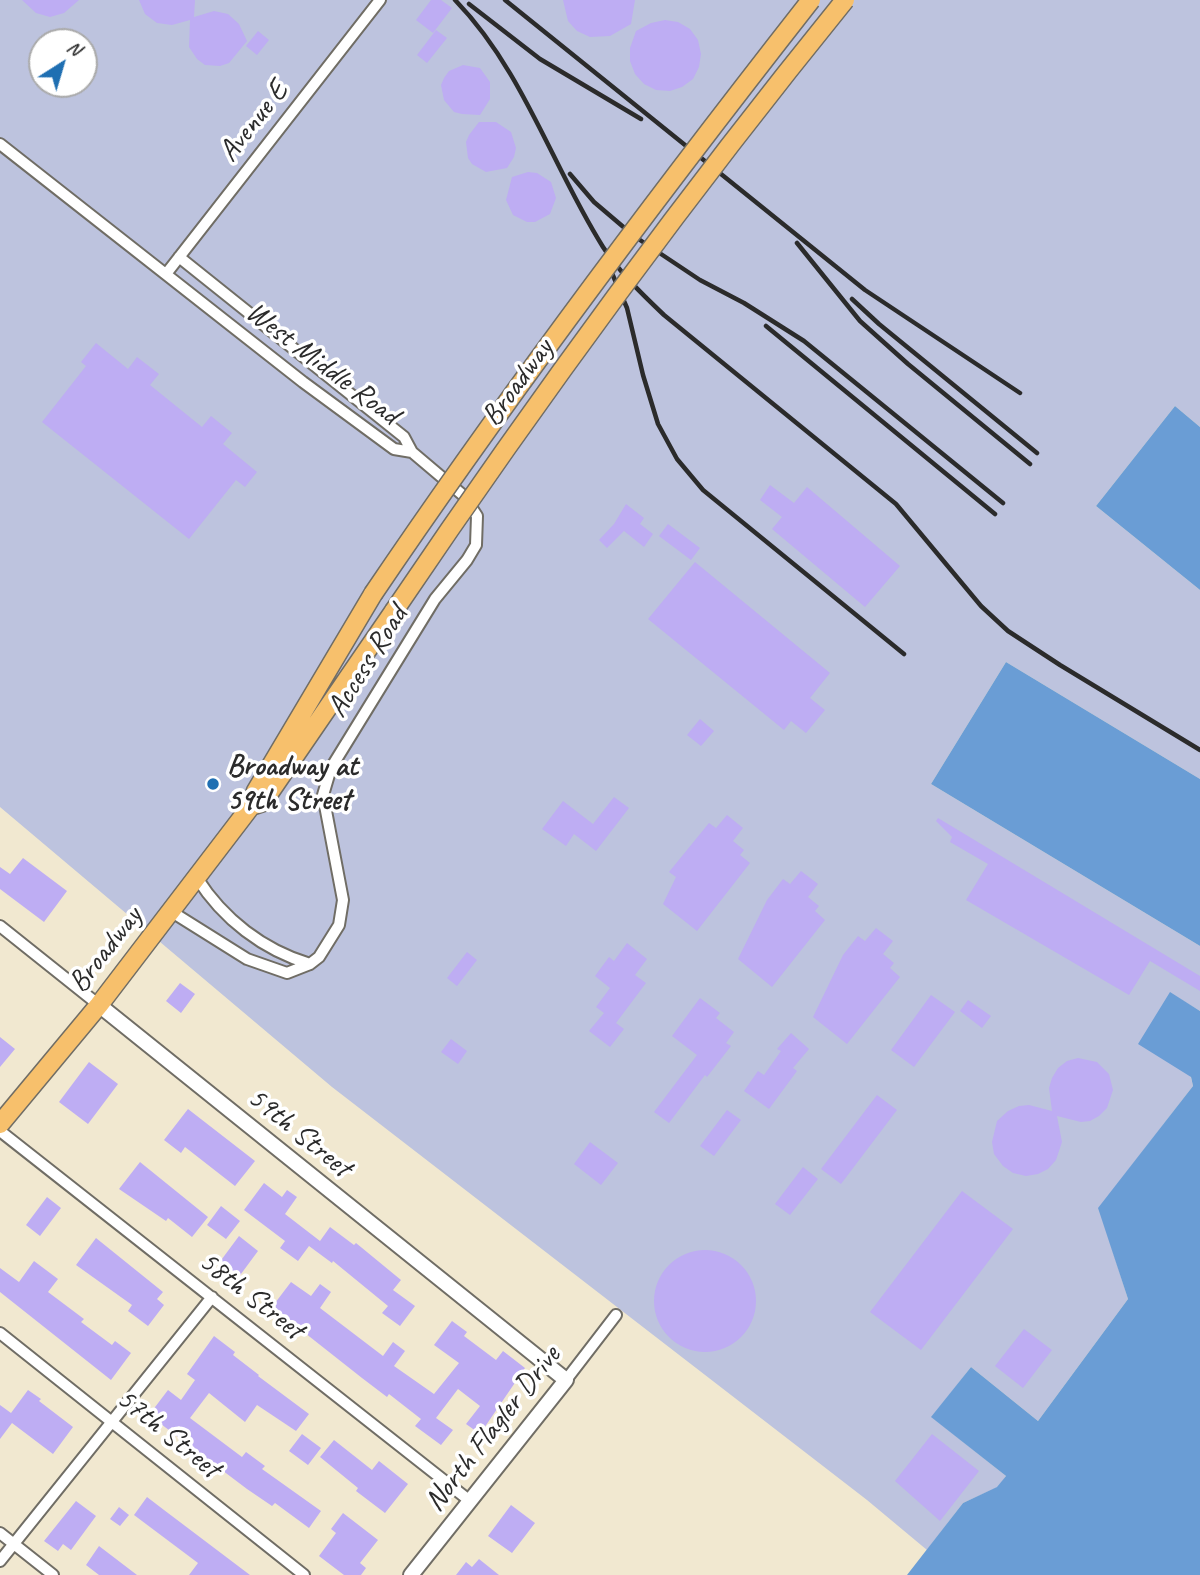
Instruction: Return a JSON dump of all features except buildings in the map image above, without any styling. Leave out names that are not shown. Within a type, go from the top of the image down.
[{"type":"main road","name":"Broadway","points":[[0,1124],[99,1005],[251,807],[257,791],[373,594],[472,449],[701,139],[811,0]]},
{"type":"main road","name":"Broadway","points":[[251,807],[263,802],[502,454],[611,301],[845,0]]},
{"type":"street","name":"Avenue E","points":[[166,274],[380,0]]},
{"type":"street","name":"West Middle Road","points":[[0,144],[303,382],[394,449],[411,452]]},
{"type":"street","name":"West Middle Road","points":[[179,257],[404,437],[411,452]]},
{"type":"street","name":"Access Road","points":[[310,964],[319,957],[339,925],[343,900],[323,794],[331,768],[435,599],[476,545],[477,516],[464,496],[411,452]]},
{"type":"street","points":[[197,878],[213,902],[243,929],[290,958],[310,964]]},
{"type":"street","points":[[172,912],[247,959],[286,973],[310,964]]},
{"type":"street","name":"59th Street","points":[[0,926],[566,1380]]},
{"type":"street","name":"58th Street","points":[[0,1131],[470,1501]]},
{"type":"street","points":[[0,1561],[212,1297]]},
{"type":"street","name":"North Flagler Drive","points":[[411,1575],[616,1315]]},
{"type":"street","name":"57th Street","points":[[0,1334],[304,1575]]},
{"type":"street","points":[[0,1533],[53,1575]]},
{"type":"shaded area","points":[[0,0],[1200,0],[1200,427],[1175,406],[1096,506],[1200,590],[1200,779],[1006,662],[931,784],[1200,946],[1200,1011],[1170,993],[1193,1086],[1099,1208],[1128,1299],[1038,1421],[971,1367],[932,1417],[1006,1476],[998,1487],[963,1503],[927,1550],[867,1500],[332,1087],[0,807]]},
{"type":"water","points":[[1175,406],[1200,427],[1200,590],[1096,506]]},
{"type":"water","points":[[1006,662],[1200,779],[1200,946],[931,784]]},
{"type":"water","points":[[1170,992],[1200,1011],[1200,1575],[907,1575],[963,1503],[997,1487],[1006,1476],[931,1417],[971,1367],[1038,1421],[1128,1299],[1098,1208],[1193,1086],[1191,1077],[1138,1044]]},
{"type":"railway","points":[[455,0],[479,27],[500,57],[603,247],[640,291],[664,315],[896,504],[981,606],[1008,631],[1200,750]]},
{"type":"railway","points":[[505,0],[865,290],[1020,393]]},
{"type":"railway","points":[[469,4],[540,59],[641,119]]},
{"type":"railway","points":[[570,174],[594,202],[634,236],[700,280],[744,303],[804,341],[1003,503]]},
{"type":"railway","points":[[797,243],[860,321],[1030,464]]},
{"type":"railway","points":[[608,264],[627,308],[658,424],[677,459],[703,490],[904,654]]},
{"type":"railway","points":[[852,299],[1037,453]]},
{"type":"railway","points":[[766,326],[995,514]]},
{"type":"place","name":"Broadway at 59th Street","points":[[213,784]]}]
